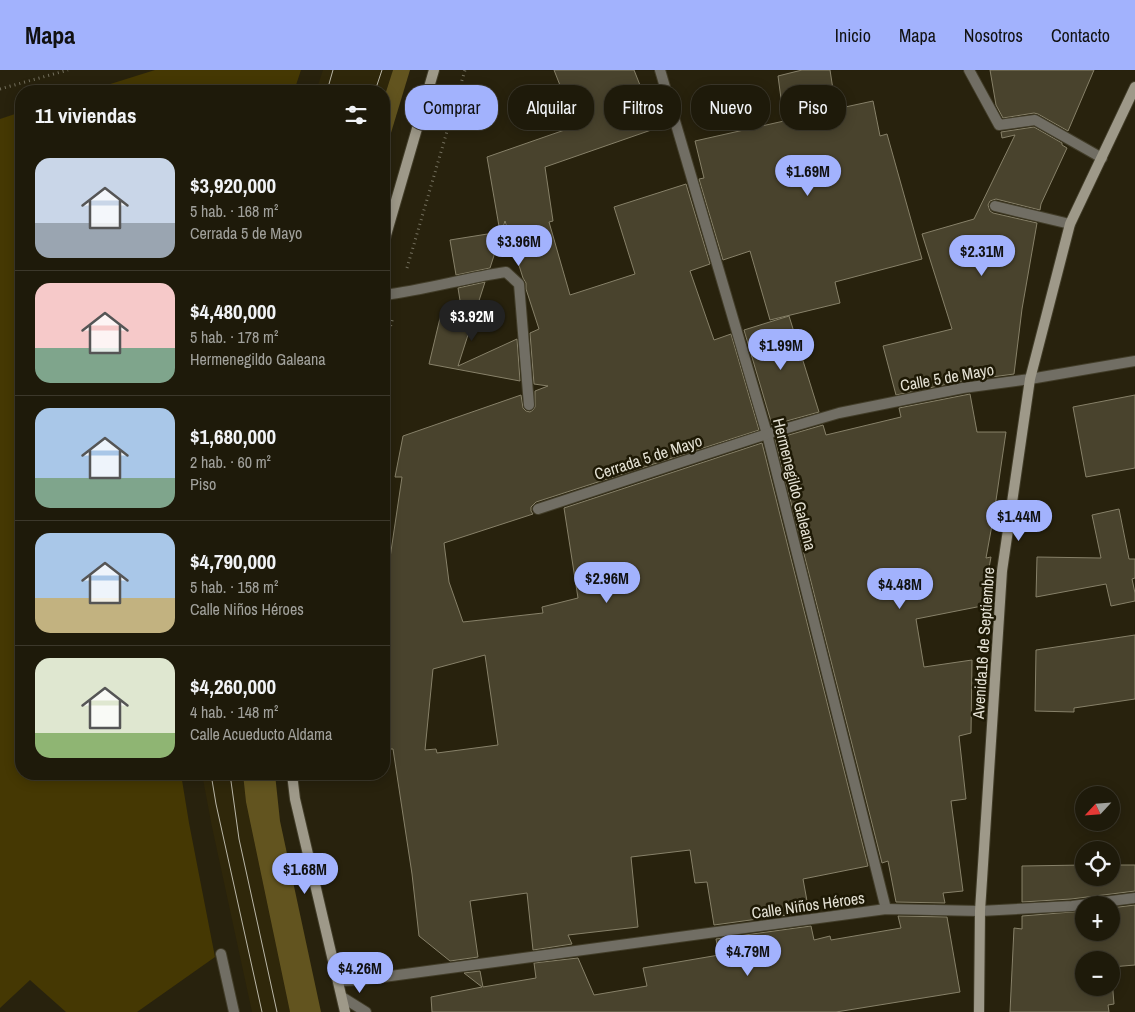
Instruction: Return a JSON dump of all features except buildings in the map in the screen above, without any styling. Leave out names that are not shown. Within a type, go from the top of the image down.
[{"type":"main road","points":[[390,221],[434,70]]},
{"type":"main road","name":"Avenida16 de Septiembre","points":[[979,1012],[980,911],[1002,571],[1030,379],[1070,224],[1135,87]]},
{"type":"main road","points":[[293,780],[295,799],[345,1012]]},
{"type":"street","name":"Hermenegildo Galeana","points":[[660,70],[767,434],[886,909]]},
{"type":"street","points":[[969,70],[1000,124],[1035,120],[1102,158]]},
{"type":"street","points":[[995,206],[1070,224]]},
{"type":"street","points":[[390,294],[506,272],[519,284],[529,405]]},
{"type":"street","name":"Calle 5 de Mayo","points":[[767,434],[839,413],[963,388],[1135,361]]},
{"type":"street","name":"Cerrada 5 de Mayo","points":[[538,510],[767,434]]},
{"type":"street","name":"Calle Niños Héroes","points":[[338,981],[886,909],[980,911],[1072,906],[1135,898]]},
{"type":"street","points":[[221,954],[234,1012]]},
{"type":"street","points":[[342,997],[366,1012]]},
{"type":"path","points":[[0,88],[68,70]]},
{"type":"path","points":[[390,329],[465,70]]},
{"type":"shaded area","points":[[155,70],[301,70],[296,85],[107,85]]},
{"type":"shaded area","points":[[323,70],[393,70],[388,85],[318,85]]},
{"type":"shaded area","points":[[393,70],[410,70],[390,136],[390,85],[388,85]]},
{"type":"shaded area","points":[[15,114],[15,780],[182,780],[215,957],[137,1012],[66,1012],[30,980],[0,1008],[0,119]]},
{"type":"shaded area","points":[[203,780],[244,780],[246,802],[290,1012],[252,1012]]},
{"type":"shaded area","points":[[244,780],[276,780],[280,821],[321,1012],[290,1012],[246,802]]},
{"type":"tram line","points":[[329,85],[333,70]]},
{"type":"tram line","points":[[377,85],[382,70]]},
{"type":"tram line","points":[[212,780],[262,1012]]},
{"type":"tram line","points":[[231,780],[239,839],[277,1012]]}]
